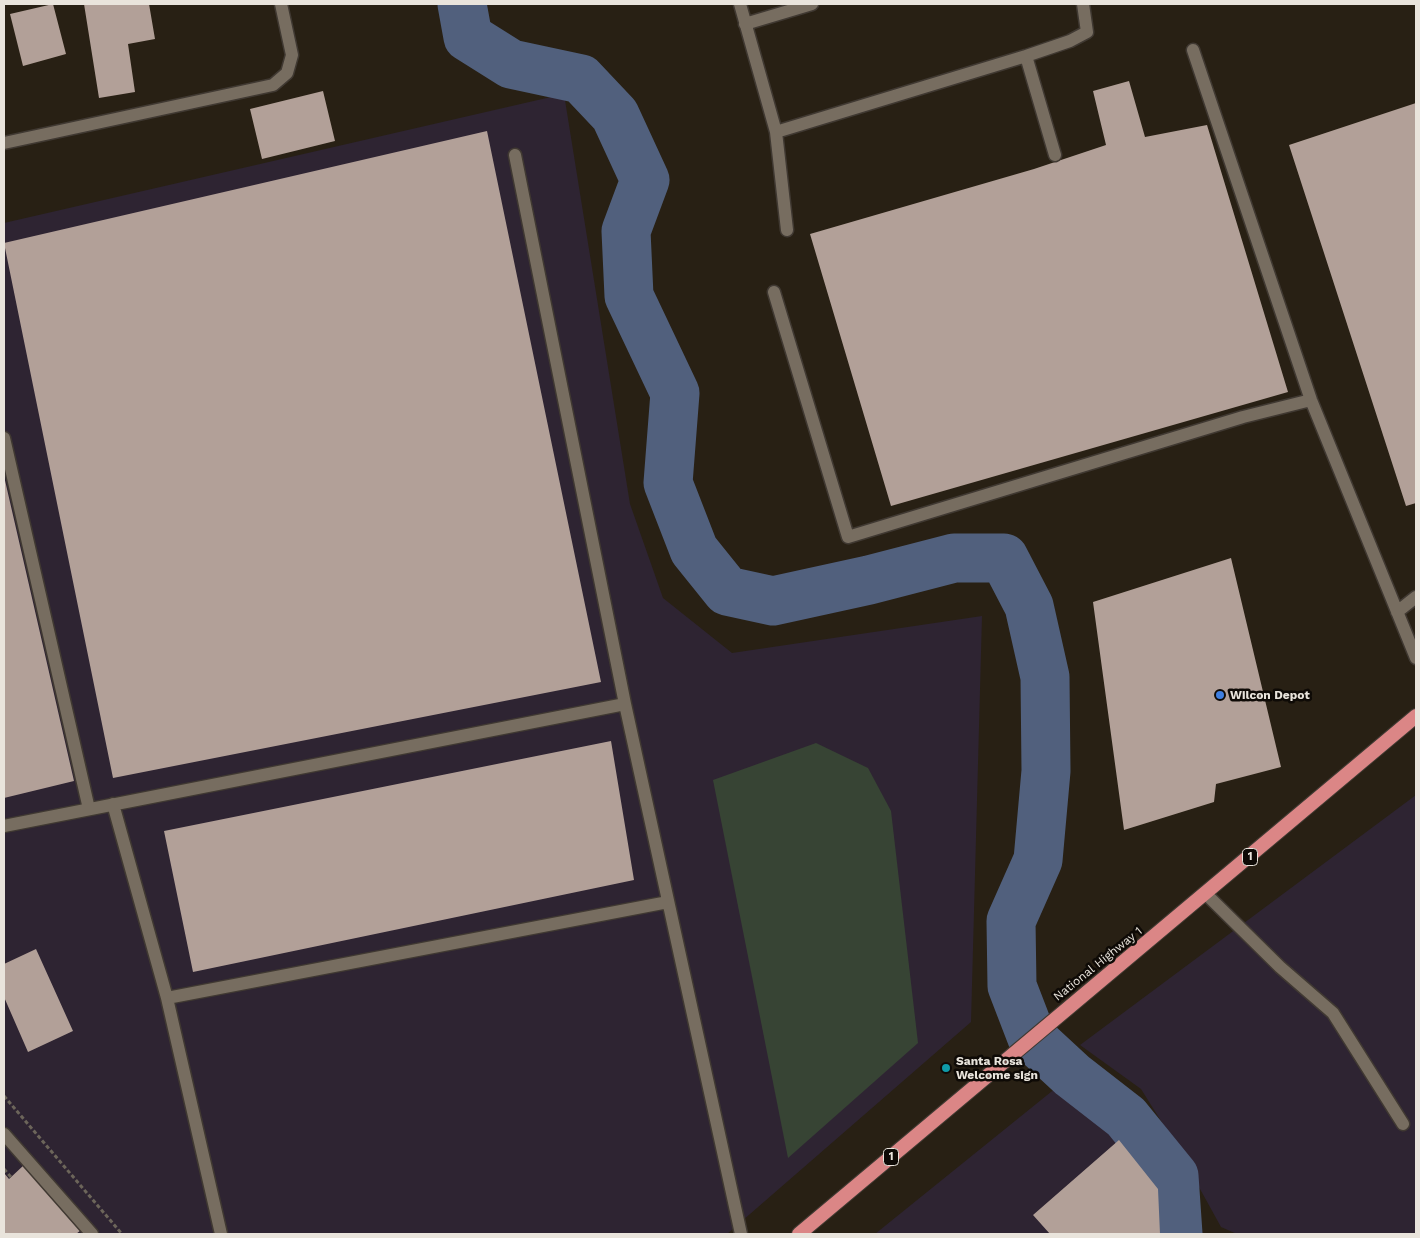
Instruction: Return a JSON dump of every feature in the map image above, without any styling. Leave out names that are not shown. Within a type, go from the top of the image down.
[{"type":"highway","name":"National Highway 1","points":[[799,1234],[1416,716]]},
{"type":"street","points":[[4,143],[273,85],[287,73],[292,55],[281,4]]},
{"type":"street","points":[[740,4],[776,132],[787,230]]},
{"type":"street","points":[[745,24],[812,4]]},
{"type":"street","points":[[776,132],[1070,41],[1086,32],[1083,4]]},
{"type":"street","points":[[1193,50],[1311,400],[1416,658]]},
{"type":"street","points":[[1026,56],[1055,155]]},
{"type":"street","points":[[515,155],[625,704],[741,1234]]},
{"type":"street","points":[[774,292],[848,537],[1243,417],[1311,400]]},
{"type":"street","points":[[4,438],[88,809]]},
{"type":"street","points":[[1397,612],[1416,597]]},
{"type":"street","points":[[4,826],[625,704]]},
{"type":"street","points":[[113,804],[167,998],[221,1234]]},
{"type":"street","points":[[1206,894],[1280,967],[1333,1013],[1403,1124]]},
{"type":"street","points":[[167,998],[668,902]]},
{"type":"street","points":[[4,1134],[92,1234]]},
{"type":"path","points":[[4,1096],[122,1234]]},
{"type":"path","points":[[4,1169],[11,1177]]},
{"type":"shaded area","points":[[564,94],[630,504],[663,598],[732,653],[982,616],[971,1022],[727,1234],[4,1234],[4,223]]},
{"type":"shaded area","points":[[1416,795],[1416,1234],[1237,1234],[1221,1227],[1173,1140],[1141,1089],[1080,1045]]},
{"type":"shaded area","points":[[1072,1075],[1126,1117],[1174,1176],[1178,1234],[875,1234]]},
{"type":"green space","points":[[816,743],[868,768],[891,811],[918,1043],[788,1158],[713,780]]},
{"type":"building","points":[[53,4],[66,54],[23,66],[10,14]]},
{"type":"building","points":[[84,4],[149,4],[155,39],[128,44],[135,92],[99,98]]},
{"type":"building","points":[[1129,81],[1145,137],[1207,125],[1288,392],[891,506],[810,234],[1034,169],[1106,145],[1093,91]]},
{"type":"building","points":[[323,91],[335,141],[262,159],[250,109]]},
{"type":"building","points":[[1416,103],[1416,503],[1406,506],[1289,145]]},
{"type":"building","points":[[487,131],[601,682],[113,778],[4,243]]},
{"type":"building","points":[[4,476],[74,781],[4,798]]},
{"type":"building","points":[[1231,558],[1281,767],[1216,784],[1214,802],[1124,830],[1093,602]]},
{"type":"building","points":[[611,741],[634,880],[193,972],[164,831]]},
{"type":"building","points":[[36,949],[73,1031],[28,1052],[4,997],[4,964]]},
{"type":"building","points":[[1119,1140],[1158,1189],[1160,1234],[1050,1234],[1033,1215]]},
{"type":"building","points":[[24,1165],[81,1230],[76,1234],[4,1234],[4,1173],[9,1179]]},
{"type":"waterway","points":[[462,4],[468,37],[511,64],[581,79],[615,115],[645,180],[626,231],[629,296],[675,393],[668,483],[694,550],[727,591],[773,601],[869,580],[954,558],[1004,558],[1029,606],[1045,677],[1046,771],[1038,860],[1011,921],[1012,986],[1032,1038],[1072,1075],[1126,1117],[1174,1176],[1178,1234]]},
{"type":"place","name":"Wilcon Depot","points":[[1220,695]]},
{"type":"place","name":"Santa Rosa Welcome sign","points":[[946,1068]]}]
